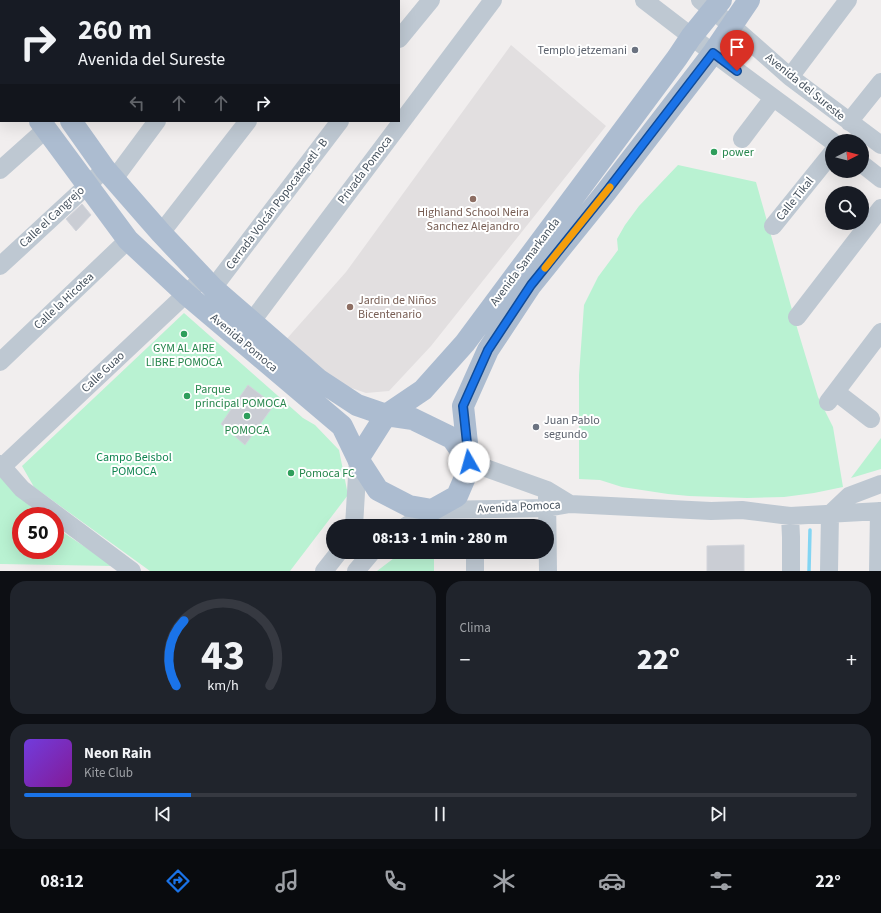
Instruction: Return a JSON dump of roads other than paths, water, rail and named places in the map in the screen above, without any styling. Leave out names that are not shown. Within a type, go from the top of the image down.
[{"type":"main road","name":"Avenida Samarkanda","points":[[432,510],[457,496],[466,475],[469,462],[463,406],[488,350],[531,285],[606,192],[713,53],[749,0]]},
{"type":"main road","name":"Avenida Samarkanda","points":[[358,459],[386,415],[424,390],[465,343],[677,58],[711,4]]},
{"type":"main road","name":"Avenida Pomoca","points":[[72,122],[109,174],[208,283],[252,321],[294,372],[342,426],[358,459],[378,490],[409,506],[432,510]]},
{"type":"main road","name":"Avenida Pomoca","points":[[43,125],[128,240],[186,294],[294,372],[319,380],[357,405],[386,415],[413,419],[452,438],[469,462]]},
{"type":"main road","points":[[588,178],[606,192]]},
{"type":"street","points":[[400,39],[431,0]]},
{"type":"street","name":"Privada Pomoca","points":[[252,321],[493,0]]},
{"type":"street","points":[[644,0],[691,37],[825,136]]},
{"type":"street","points":[[790,77],[848,0]]},
{"type":"street","name":"Avenida del Sureste","points":[[711,4],[731,25],[790,77],[881,145]]},
{"type":"street","points":[[849,122],[881,82]]},
{"type":"street","points":[[742,139],[773,98]]},
{"type":"street","name":"Calle el Cangrejo","points":[[0,266],[87,185],[109,174],[156,122]]},
{"type":"street","points":[[162,233],[247,122]]},
{"type":"street","name":"Cerrada Volcán Popocatepetl - B","points":[[208,283],[339,122]]},
{"type":"street","points":[[0,170],[43,125]]},
{"type":"street","name":"Calle Tikal","points":[[773,226],[825,162]]},
{"type":"street","points":[[869,170],[881,179]]},
{"type":"street","points":[[797,317],[881,208]]},
{"type":"street","name":"Calle la Hicotea","points":[[0,362],[128,240]]},
{"type":"street","name":"Calle Guao","points":[[1,466],[186,294],[208,283]]},
{"type":"street","points":[[871,419],[832,397],[880,334]]},
{"type":"street","name":"Avenida Samarkanda","points":[[354,519],[358,459]]},
{"type":"street","name":"Avenida Pomoca","points":[[469,462],[547,490],[570,504]]},
{"type":"street","points":[[1,466],[22,489],[132,571]]},
{"type":"street","points":[[829,571],[830,514],[849,496],[881,484]]},
{"type":"street","points":[[547,490],[548,571]]},
{"type":"street","name":"Avenida Pomoca","points":[[432,510],[475,518],[570,504],[711,511],[742,510],[790,516],[880,511]]},
{"type":"street","name":"Avenida Samarkanda","points":[[417,519],[432,510]]},
{"type":"street","points":[[878,571],[880,511]]},
{"type":"street","points":[[790,516],[791,571]]},
{"type":"street","points":[[324,571],[333,559]]},
{"type":"street","points":[[356,571],[366,559]]},
{"type":"street","points":[[475,559],[475,571]]},
{"type":"waterway","points":[[809,571],[810,530]]},
{"type":"place","name":"Templo jetzemani","points":[[635,50]]},
{"type":"place","name":"power","points":[[714,152]]},
{"type":"place","name":"Highland School Neira Sanchez Alejandro","points":[[473,199]]},
{"type":"place","name":"Jardin de Niños Bicentenario","points":[[350,307]]},
{"type":"place","name":"GYM AL AIRE LIBRE POMOCA","points":[[184,334]]},
{"type":"place","name":"Parque principal POMOCA","points":[[187,396]]},
{"type":"place","name":"POMOCA","points":[[247,416]]},
{"type":"place","name":"Juan Pablo segundo","points":[[536,427]]},
{"type":"place","name":"Pomoca FC","points":[[291,473]]},
{"type":"park label","name":"Campo Beisbol POMOCA","points":[[134,464]]}]
